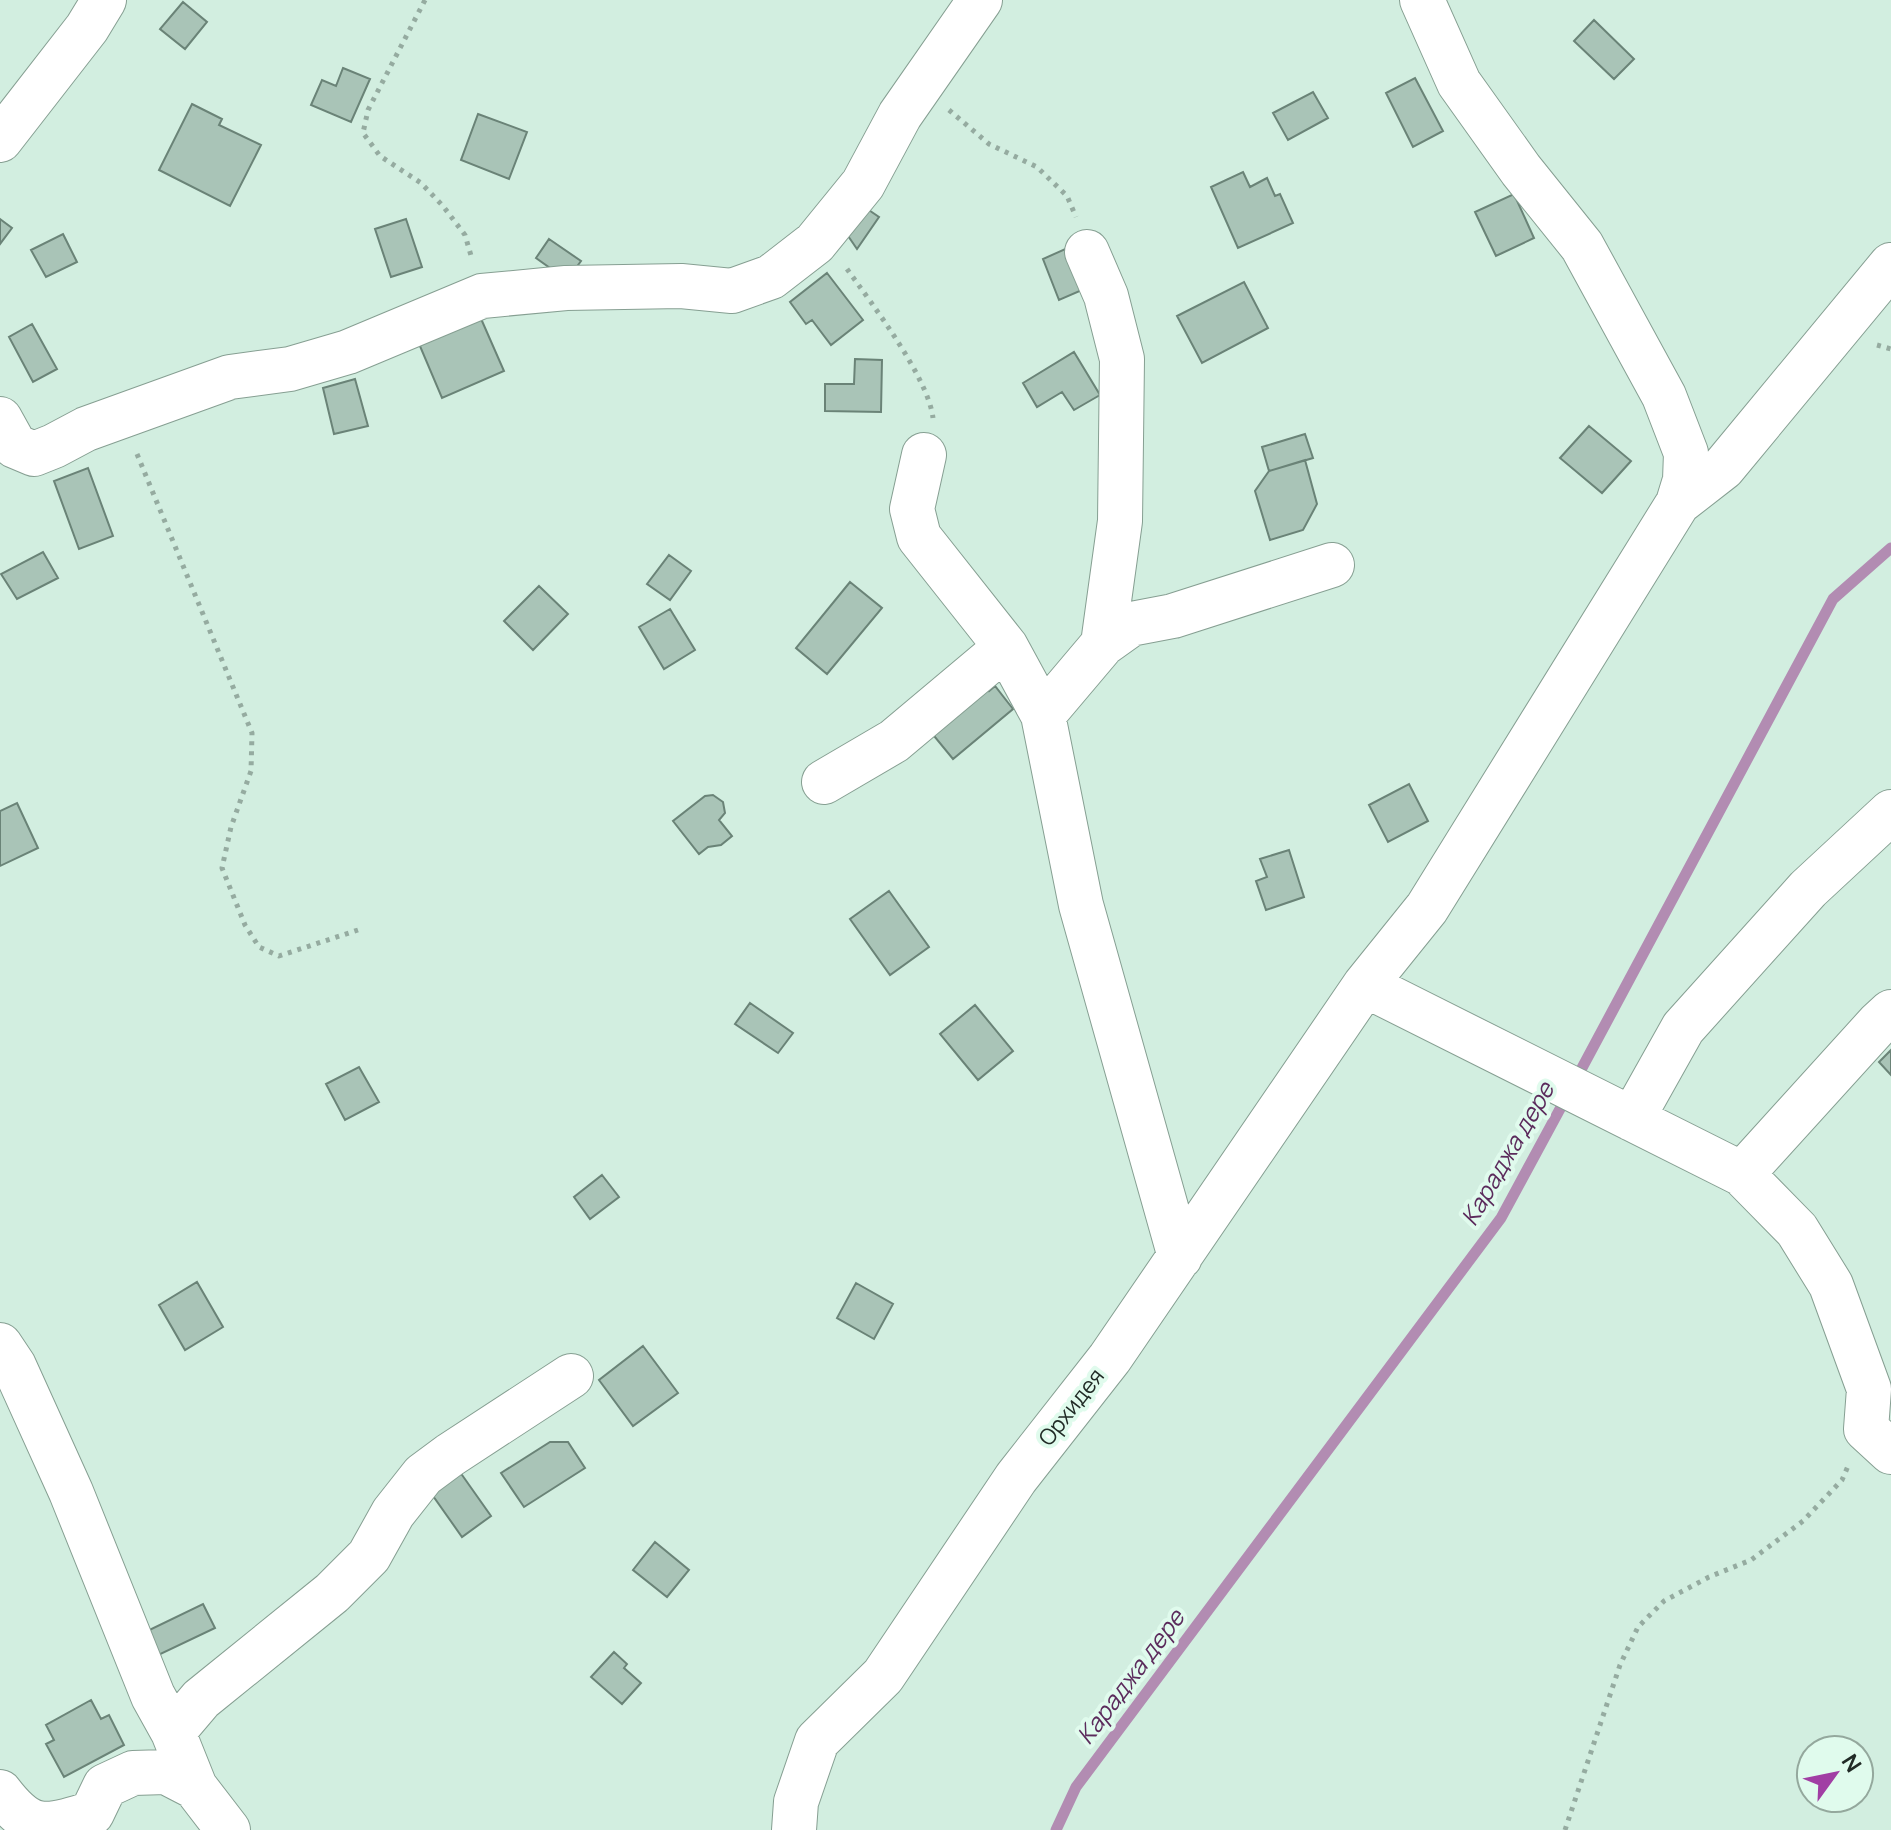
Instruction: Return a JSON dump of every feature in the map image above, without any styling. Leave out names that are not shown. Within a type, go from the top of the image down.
[{"type":"street","points":[[0,140],[87,28],[104,0]]},
{"type":"street","points":[[0,419],[15,446],[34,454],[86,429],[230,377],[290,369],[348,352],[482,296],[566,288],[681,286],[732,291],[771,277],[819,239],[863,184],[900,115],[980,0]]},
{"type":"street","points":[[1422,0],[1459,83],[1521,170],[1582,246],[1664,396],[1686,453],[1685,480],[1678,503]]},
{"type":"street","points":[[1087,252],[1106,296],[1122,359],[1120,521],[1103,644]]},
{"type":"street","points":[[1678,503],[1723,468],[1891,265]]},
{"type":"street","points":[[924,455],[912,509],[919,537],[1006,647],[1043,715],[1081,905],[1180,1257]]},
{"type":"street","name":"Орхидея","points":[[794,1830],[796,1802],[817,1741],[883,1676],[1016,1478],[1110,1358],[1365,985],[1427,908],[1678,503]]},
{"type":"street","points":[[1043,715],[1103,644],[1131,624],[1173,616],[1332,565]]},
{"type":"street","points":[[824,782],[894,741],[1006,647]]},
{"type":"street","points":[[1632,1119],[1683,1028],[1808,889],[1891,812]]},
{"type":"street","points":[[1365,985],[1742,1174],[1797,1230],[1831,1285],[1869,1389],[1878,1441]]},
{"type":"street","points":[[1742,1174],[1891,1012]]},
{"type":"street","points":[[0,1345],[14,1366],[71,1492],[153,1696],[173,1732],[195,1787],[228,1830]]},
{"type":"street","points":[[173,1732],[201,1699],[332,1593],[369,1556],[393,1513],[423,1475],[571,1376]]},
{"type":"street","points":[[0,1792],[14,1817],[31,1830],[48,1830],[92,1813],[105,1786],[133,1773],[166,1772],[195,1787]]},
{"type":"path","points":[[425,0],[368,110],[363,133],[380,156],[421,183],[465,235],[482,296]]},
{"type":"path","points":[[922,87],[989,144],[1037,167],[1067,196],[1087,252]]},
{"type":"path","points":[[819,239],[841,260],[888,327],[931,405],[934,425],[924,455]]},
{"type":"path","points":[[123,415],[149,489],[252,733],[251,771],[231,827],[222,868],[245,925],[259,947],[279,956],[358,930]]},
{"type":"path","points":[[1565,1830],[1620,1665],[1638,1627],[1664,1601],[1709,1577],[1751,1560],[1803,1521],[1878,1441]]},
{"type":"building","points":[[183,2],[207,22],[185,49],[160,29]]},
{"type":"building","points":[[1594,20],[1634,59],[1614,79],[1574,41]]},
{"type":"building","points":[[343,68],[370,79],[351,122],[311,105],[322,80],[336,86]]},
{"type":"building","points":[[1415,78],[1443,131],[1413,147],[1386,93]]},
{"type":"building","points":[[1313,92],[1328,118],[1288,140],[1273,113]]},
{"type":"building","points":[[192,104],[222,119],[219,125],[261,145],[230,206],[159,170]]},
{"type":"building","points":[[478,114],[527,132],[509,179],[461,160]]},
{"type":"building","points":[[1243,172],[1250,187],[1267,178],[1275,196],[1280,194],[1293,223],[1238,248],[1211,187]]},
{"type":"building","points":[[1514,194],[1534,238],[1496,256],[1475,212]]},
{"type":"building","points":[[860,204],[879,217],[857,249],[844,230]]},
{"type":"building","points":[[0,219],[12,228],[0,244]]},
{"type":"building","points":[[406,219],[422,267],[391,277],[375,229]]},
{"type":"building","points":[[63,234],[77,262],[46,277],[31,250]]},
{"type":"building","points":[[549,239],[581,261],[567,280],[536,258]]},
{"type":"building","points":[[1072,246],[1089,287],[1059,300],[1043,259]]},
{"type":"building","points":[[827,273],[863,320],[831,345],[812,320],[806,324],[790,302]]},
{"type":"building","points":[[1244,282],[1268,328],[1202,363],[1177,316]]},
{"type":"building","points":[[475,305],[504,371],[442,398],[414,332]]},
{"type":"building","points":[[32,324],[57,369],[33,382],[9,337]]},
{"type":"building","points":[[1074,352],[1100,395],[1074,410],[1062,392],[1037,407],[1023,383]]},
{"type":"building","points":[[855,359],[882,360],[881,412],[825,411],[825,384],[854,384]]},
{"type":"building","points":[[355,379],[368,426],[334,434],[323,388]]},
{"type":"building","points":[[1589,426],[1631,461],[1602,493],[1560,458]]},
{"type":"building","points":[[1305,434],[1313,458],[1269,471],[1262,447]]},
{"type":"building","points":[[1305,460],[1317,504],[1303,530],[1270,540],[1255,491],[1269,471]]},
{"type":"building","points":[[88,468],[113,536],[79,549],[54,481]]},
{"type":"building","points":[[43,552],[58,578],[17,599],[1,574]]},
{"type":"building","points":[[669,555],[691,571],[670,600],[647,584]]},
{"type":"building","points":[[850,582],[882,608],[827,674],[796,648]]},
{"type":"building","points":[[539,586],[568,614],[533,650],[504,621]]},
{"type":"building","points":[[670,609],[695,650],[664,669],[639,627]]},
{"type":"building","points":[[980,681],[989,691],[995,686],[1013,709],[953,759],[925,725]]},
{"type":"building","points":[[1409,784],[1428,821],[1388,842],[1369,805]]},
{"type":"building","points":[[713,795],[723,802],[725,813],[719,820],[732,836],[721,845],[708,847],[699,854],[673,821],[705,796]]},
{"type":"building","points":[[17,803],[38,848],[0,866],[0,811]]},
{"type":"building","points":[[1289,850],[1304,897],[1266,910],[1256,881],[1267,877],[1260,859]]},
{"type":"building","points":[[889,891],[929,947],[890,975],[850,919]]},
{"type":"building","points":[[750,1003],[793,1033],[778,1053],[735,1024]]},
{"type":"building","points":[[975,1005],[1013,1051],[978,1080],[940,1034]]},
{"type":"building","points":[[1891,1050],[1891,1075],[1879,1062]]},
{"type":"building","points":[[359,1067],[379,1102],[345,1120],[326,1084]]},
{"type":"building","points":[[602,1175],[619,1197],[590,1219],[574,1197]]},
{"type":"building","points":[[197,1282],[223,1327],[185,1350],[159,1305]]},
{"type":"building","points":[[856,1283],[893,1304],[874,1339],[837,1318]]},
{"type":"building","points":[[643,1346],[678,1393],[633,1426],[599,1380]]},
{"type":"building","points":[[550,1442],[568,1442],[585,1468],[524,1507],[501,1473]]},
{"type":"building","points":[[455,1465],[491,1516],[462,1537],[426,1486]]},
{"type":"building","points":[[655,1542],[689,1570],[667,1597],[633,1570]]},
{"type":"building","points":[[203,1604],[215,1628],[150,1659],[139,1635]]},
{"type":"building","points":[[614,1652],[627,1664],[624,1668],[641,1683],[622,1704],[591,1677]]},
{"type":"building","points":[[91,1700],[101,1719],[109,1715],[124,1745],[64,1777],[46,1744],[54,1740],[46,1725]]},
{"type":"waterway","name":"Караджа дере","points":[[1575,1081],[1833,599],[1891,548]]},
{"type":"waterway","name":"Караджа дере","points":[[1056,1830],[1076,1787],[1501,1218],[1567,1096]]}]
